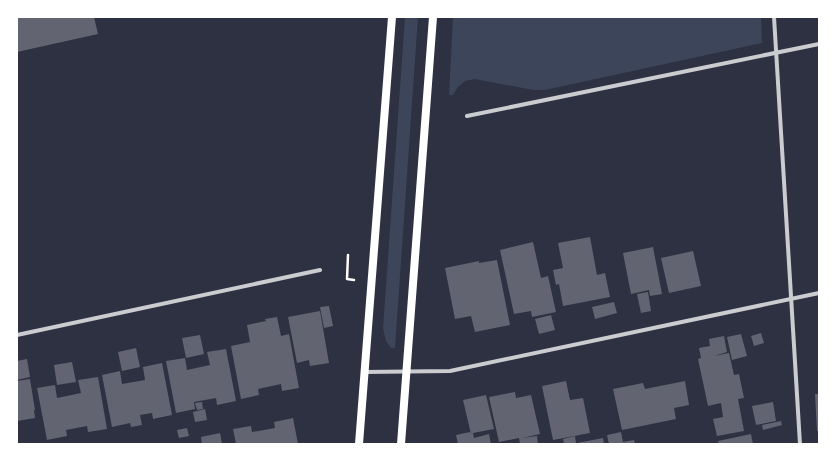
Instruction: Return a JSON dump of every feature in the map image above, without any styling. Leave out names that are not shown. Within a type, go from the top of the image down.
[{"type":"main road","points":[[359,444],[392,17]]},
{"type":"main road","points":[[401,444],[433,17]]},
{"type":"street","points":[[774,17],[800,444]]},
{"type":"street","points":[[467,116],[819,44]]},
{"type":"street","points":[[17,335],[320,270]]},
{"type":"street","points":[[365,372],[450,371],[819,293]]},
{"type":"path","points":[[348,255],[347,279],[354,280]]},
{"type":"shaded area","points":[[405,17],[418,17],[395,348],[391,348],[386,341],[383,328]]},
{"type":"shaded area","points":[[453,17],[761,17],[762,43],[545,90],[533,90],[475,79],[465,81],[458,87],[453,95],[449,95]]},
{"type":"building","points":[[17,17],[94,17],[98,34],[17,52]]},
{"type":"building","points":[[590,237],[597,275],[605,273],[610,297],[563,306],[559,284],[556,285],[553,270],[563,268],[558,243]]},
{"type":"building","points":[[533,242],[541,278],[548,276],[556,312],[532,317],[531,311],[514,314],[500,250]]},
{"type":"building","points":[[653,247],[662,294],[650,296],[649,290],[631,294],[623,253]]},
{"type":"building","points":[[693,251],[701,286],[669,293],[661,258]]},
{"type":"building","points":[[497,260],[510,325],[475,332],[471,316],[455,319],[445,268],[479,261],[479,263]]},
{"type":"building","points":[[648,292],[651,311],[641,313],[637,294]]},
{"type":"building","points":[[614,302],[617,313],[595,319],[592,307]]},
{"type":"building","points":[[329,306],[333,326],[324,328],[320,307]]},
{"type":"building","points":[[320,311],[329,363],[310,366],[309,360],[297,363],[288,317]]},
{"type":"building","points":[[551,315],[555,330],[539,334],[535,319]]},
{"type":"building","points":[[277,317],[281,336],[289,334],[299,388],[282,391],[281,384],[258,389],[259,395],[241,399],[231,346],[250,342],[247,325]]},
{"type":"building","points":[[761,333],[764,343],[754,346],[751,336]]},
{"type":"building","points":[[741,334],[747,356],[732,360],[727,337]]},
{"type":"building","points":[[200,335],[204,354],[186,358],[182,338]]},
{"type":"building","points":[[724,336],[727,352],[714,356],[729,353],[734,375],[739,374],[744,398],[738,399],[744,431],[717,436],[713,419],[723,417],[721,403],[708,406],[698,359],[701,358],[699,348],[710,346],[709,339]]},
{"type":"building","points":[[136,348],[140,367],[122,371],[118,352]]},
{"type":"building","points":[[226,349],[236,401],[217,405],[216,398],[194,402],[195,409],[176,413],[166,361],[185,358],[187,370],[210,365],[207,352]]},
{"type":"building","points":[[27,359],[30,377],[17,380],[17,361]]},
{"type":"building","points":[[72,362],[76,382],[57,385],[54,365]]},
{"type":"building","points":[[162,363],[172,415],[153,419],[152,413],[140,415],[142,425],[131,427],[130,423],[112,427],[102,375],[120,371],[122,384],[145,380],[143,367]]},
{"type":"building","points":[[98,377],[107,429],[88,432],[87,426],[66,430],[67,436],[47,440],[37,388],[55,385],[57,398],[81,393],[78,380]]},
{"type":"building","points":[[30,379],[35,418],[17,421],[17,381]]},
{"type":"building","points":[[566,381],[570,400],[583,398],[590,433],[553,440],[542,386]]},
{"type":"building","points":[[685,381],[689,405],[674,408],[676,419],[622,430],[613,389],[643,383],[645,389]]},
{"type":"building","points":[[515,392],[516,398],[531,395],[540,434],[522,438],[537,436],[538,444],[520,444],[519,438],[499,442],[489,397]]},
{"type":"building","points":[[815,394],[819,394],[819,431],[817,431]]},
{"type":"building","points":[[486,395],[494,429],[473,433],[474,438],[489,434],[491,444],[458,444],[456,435],[470,432],[471,434],[463,400]]},
{"type":"building","points":[[202,402],[203,409],[197,410],[195,403]]},
{"type":"building","points":[[773,402],[776,421],[756,425],[752,406]]},
{"type":"building","points":[[205,409],[207,420],[195,422],[193,412]]},
{"type":"building","points":[[293,418],[298,444],[236,444],[233,429],[251,426],[252,432],[275,428],[274,422]]},
{"type":"building","points":[[781,421],[782,425],[763,430],[762,425]]},
{"type":"building","points":[[187,428],[189,436],[179,438],[177,430]]},
{"type":"building","points":[[621,432],[623,442],[634,440],[635,444],[609,444],[607,435]]},
{"type":"building","points":[[220,433],[222,444],[202,444],[201,437]]},
{"type":"building","points":[[751,434],[753,444],[719,444],[718,441]]},
{"type":"building","points":[[575,436],[576,443],[564,444],[563,439]]},
{"type":"building","points":[[603,438],[604,444],[577,444],[577,443]]}]
